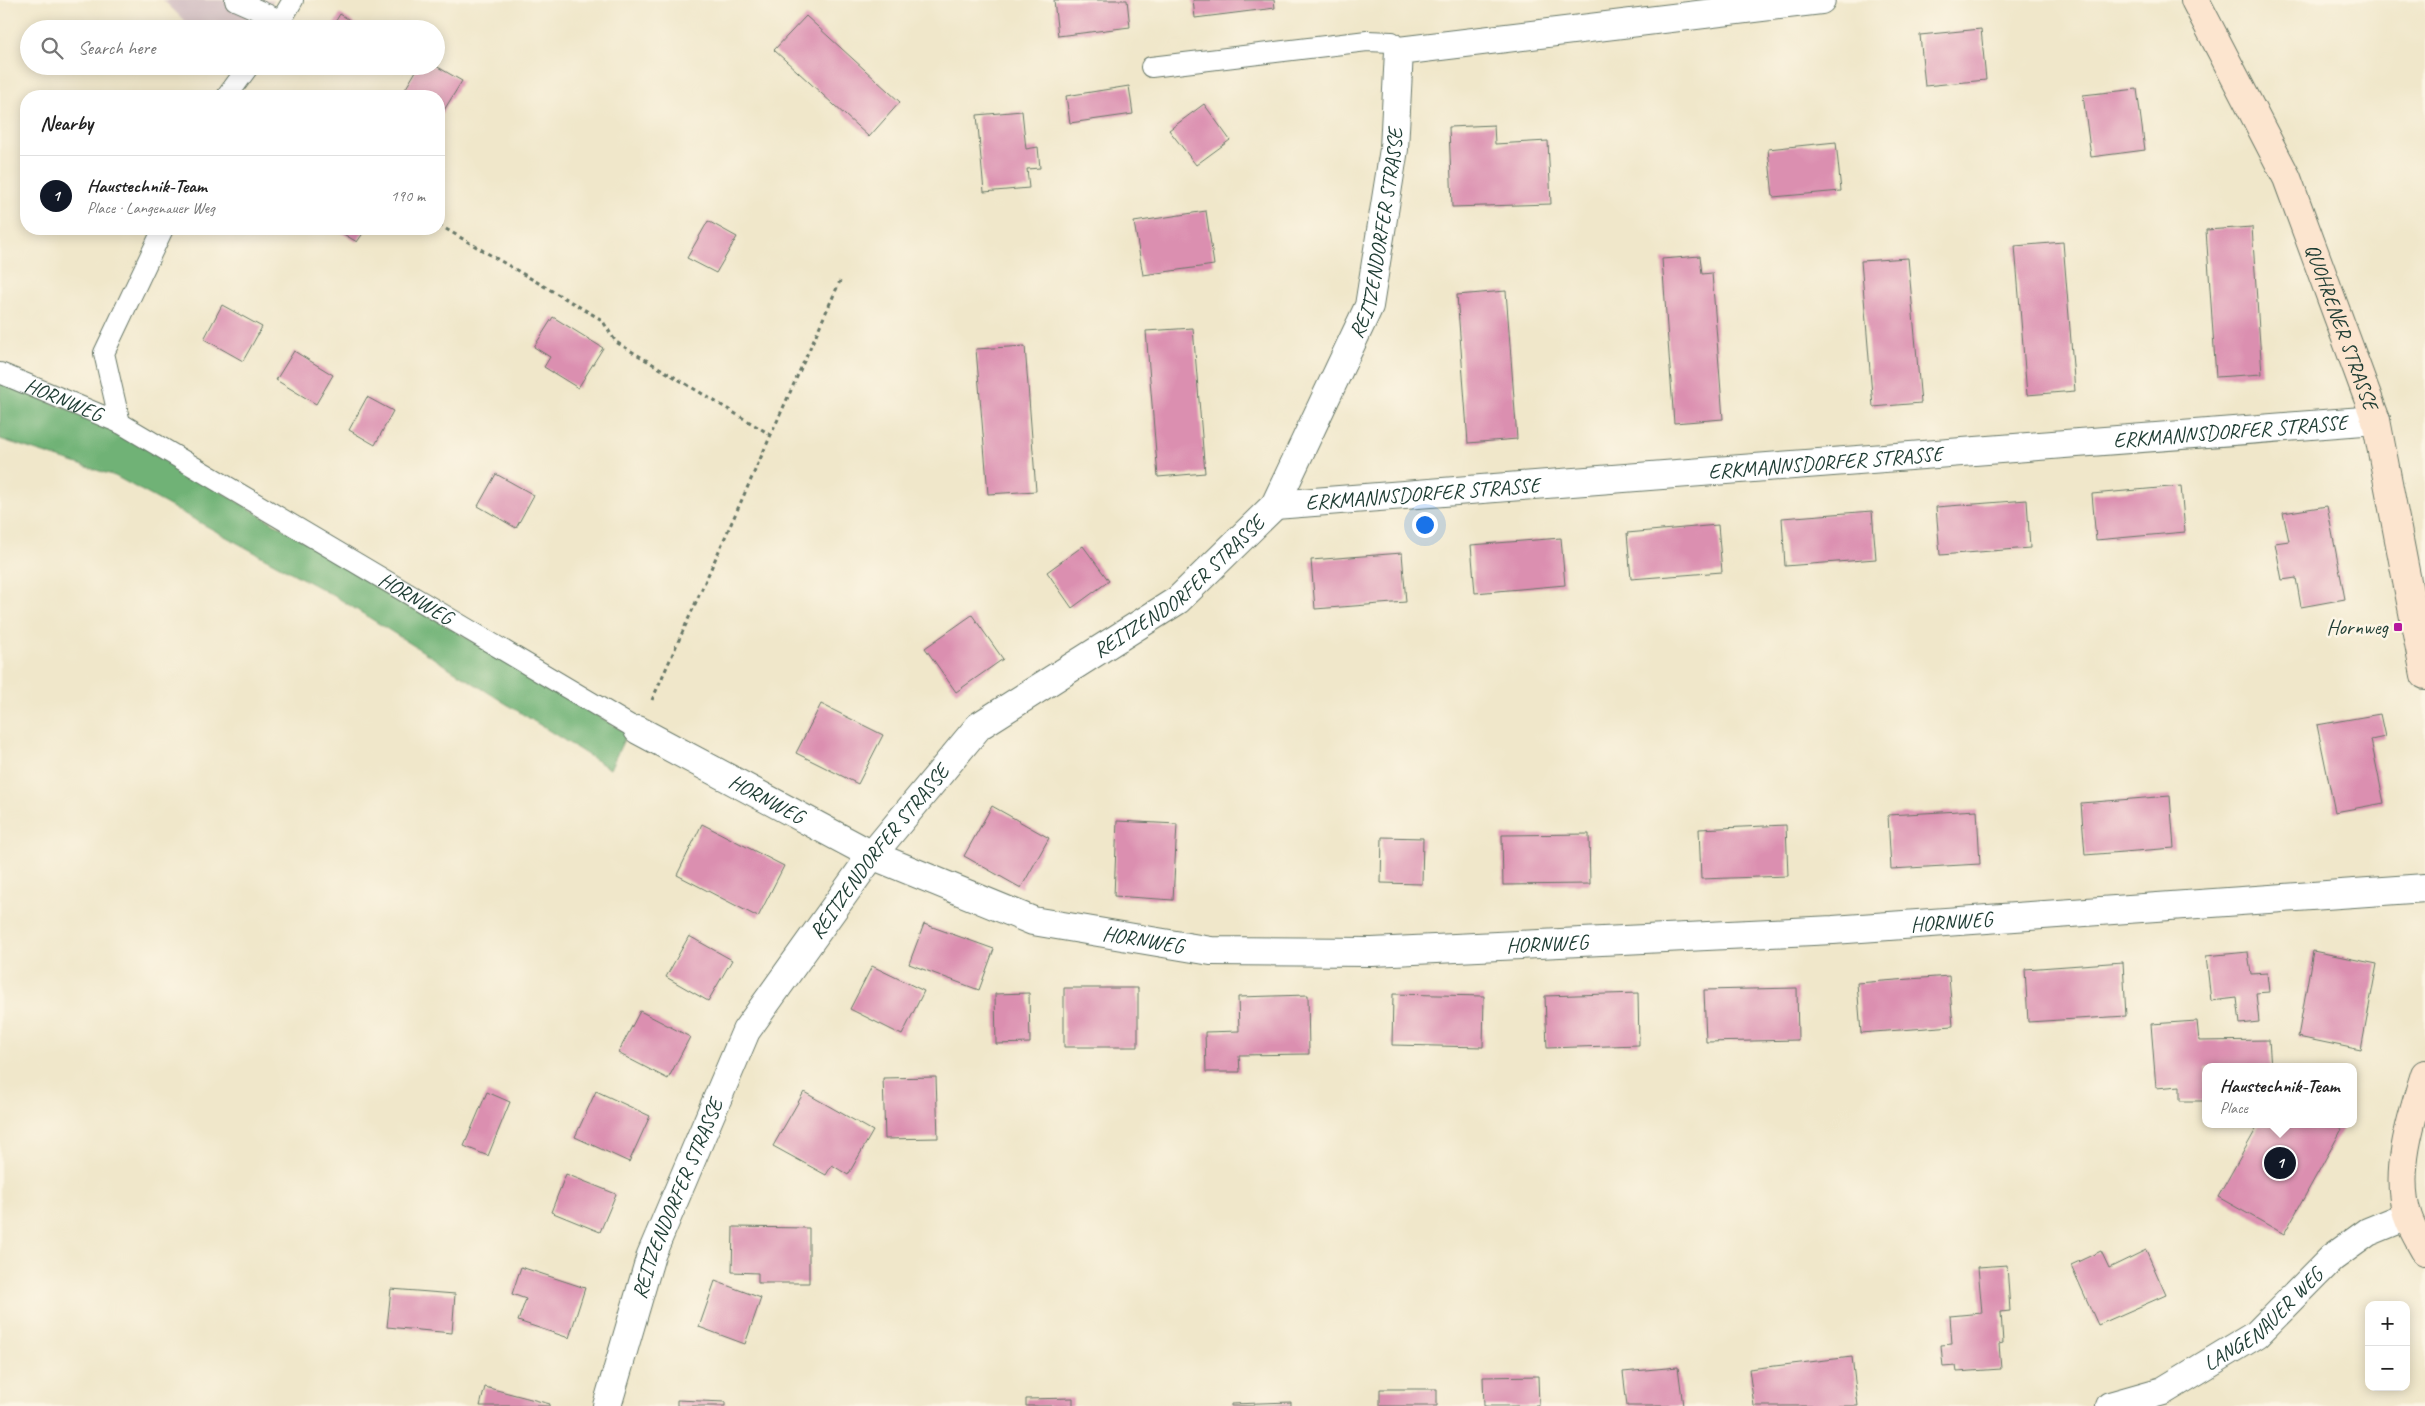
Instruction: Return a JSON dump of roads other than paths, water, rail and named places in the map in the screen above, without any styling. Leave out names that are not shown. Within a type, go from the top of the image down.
[{"type":"street","points":[[1399,52],[1821,0]]},
{"type":"street","name":"QUOHRENER STRASSE","points":[[2195,0],[2287,178],[2376,420],[2425,675]]},
{"type":"street","name":"REITZENDORFER STRASSE","points":[[607,1406],[651,1255],[746,1031],[872,855],[979,726],[1178,600],[1275,505],[1369,306],[1394,149],[1399,52]]},
{"type":"street","name":"ERKMANNSDORFER STRASSE","points":[[1275,505],[2376,420]]},
{"type":"street","name":"HORNWEG","points":[[638,730],[872,855],[1033,921],[1212,951],[1372,952],[1833,930],[2425,888]]},
{"type":"street","points":[[2425,1074],[2408,1129],[2402,1176],[2407,1216],[2425,1251]]},
{"type":"street","name":"LANGENAUER WEG","points":[[2110,1406],[2163,1391],[2257,1334],[2332,1258],[2368,1232],[2407,1216]]},
{"type":"lane","points":[[234,0],[270,20]]},
{"type":"lane","points":[[282,20],[293,0]]},
{"type":"lane","points":[[1151,68],[1367,41],[1392,42],[1399,52]]},
{"type":"lane","points":[[231,90],[242,75]]},
{"type":"lane","points":[[120,423],[104,352],[160,235]]},
{"type":"lane","name":"HORNWEG","points":[[0,373],[120,423],[638,730]]},
{"type":"place","name":"Hornweg","points":[[2398,627]]},
{"type":"place","name":"Haustechnik-Team","points":[[2280,1163]]}]
